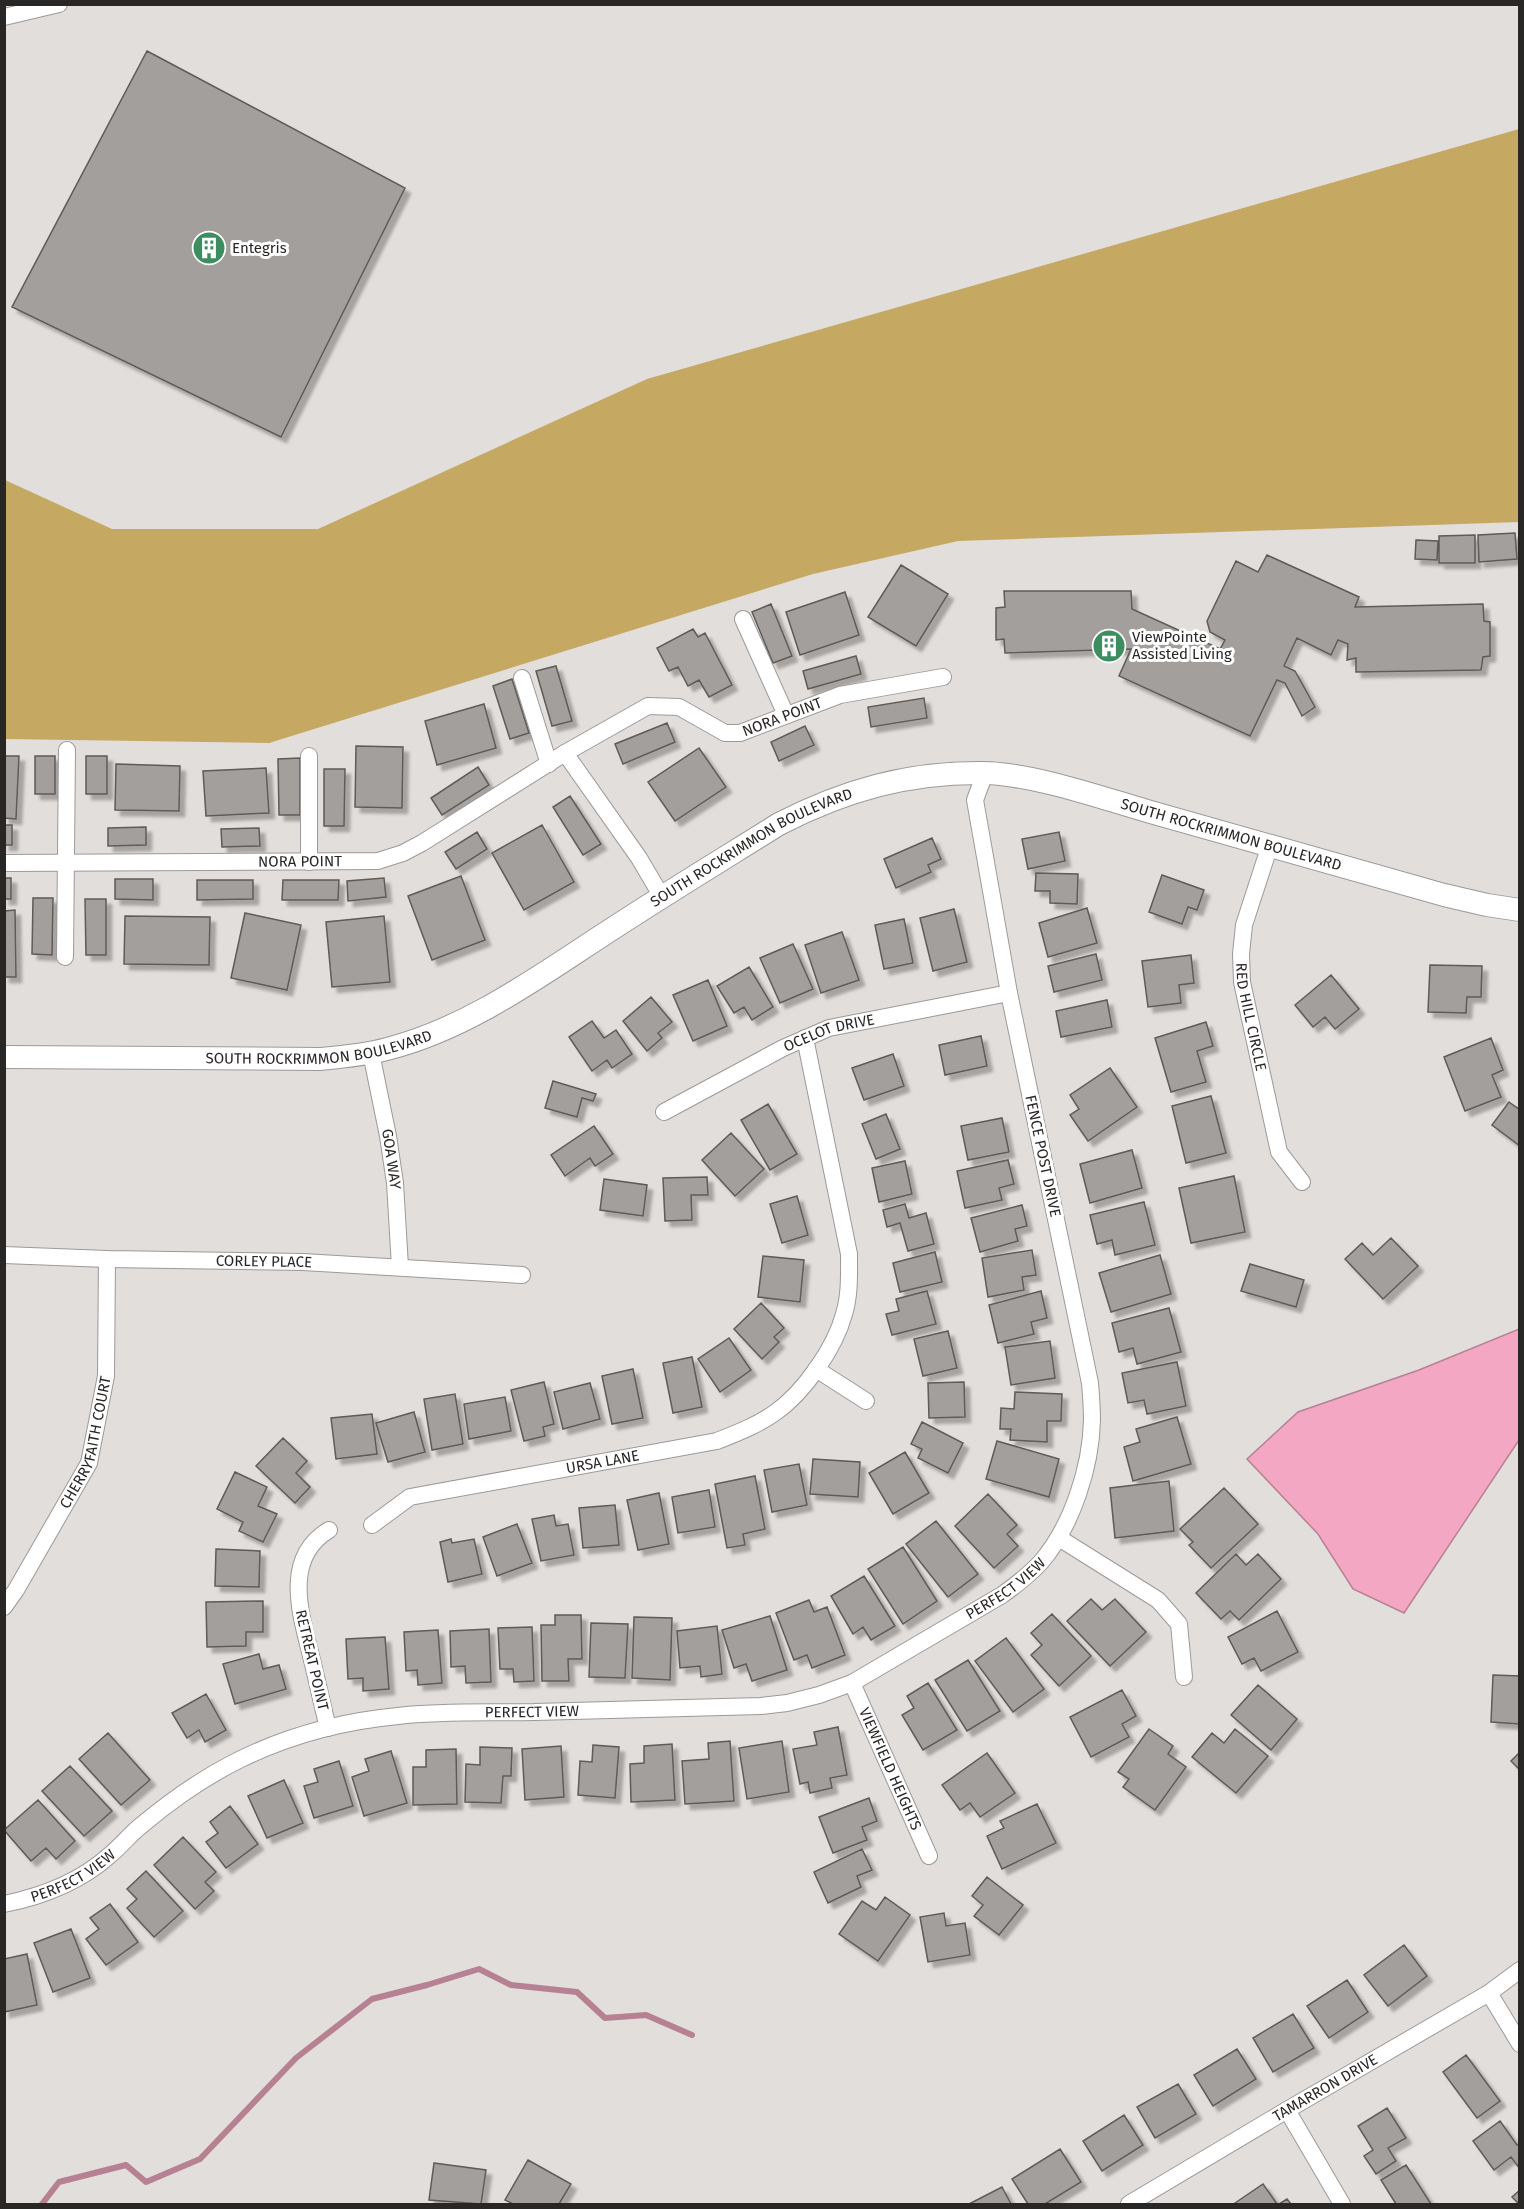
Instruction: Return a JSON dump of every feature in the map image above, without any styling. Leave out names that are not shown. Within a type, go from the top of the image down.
[{"type":"main road","name":"SOUTH ROCKRIMMON BOULEVARD","points":[[4,1057],[320,1059],[371,1053],[418,1039],[478,1012],[533,980],[779,824],[818,804],[895,780],[985,773],[1062,787],[1444,895],[1520,910]]},
{"type":"street","points":[[4,17],[59,4]]},
{"type":"street","points":[[743,619],[786,715]]},
{"type":"street","name":"NORA POINT","points":[[4,863],[378,861],[403,853],[422,843],[566,753],[648,706],[679,707],[725,733],[740,734],[840,695],[943,677]]},
{"type":"street","points":[[522,678],[549,764]]},
{"type":"street","points":[[65,957],[67,750]]},
{"type":"street","points":[[566,753],[639,858],[662,897]]},
{"type":"street","points":[[309,756],[309,862]]},
{"type":"street","name":"FENCE POST DRIVE","points":[[985,773],[975,800],[1009,993],[1090,1383],[1092,1419],[1089,1455],[1081,1485],[1059,1538]]},
{"type":"street","name":"RED HILL CIRCLE","points":[[1270,845],[1244,925],[1241,954],[1242,982],[1279,1152],[1302,1182]]},
{"type":"street","name":"OCELOT DRIVE","points":[[664,1112],[805,1038],[829,1028],[1009,993]]},
{"type":"street","name":"URSA LANE","points":[[372,1526],[410,1497],[717,1441],[748,1429],[777,1412],[798,1392],[834,1342],[844,1314],[849,1284],[849,1254],[805,1038]]},
{"type":"street","name":"GOA WAY","points":[[371,1053],[395,1183],[400,1267]]},
{"type":"street","name":"CORLEY PLACE","points":[[4,1255],[303,1262],[522,1275]]},
{"type":"street","name":"CHERRYFAITH COURT","points":[[4,1607],[89,1463],[106,1376],[107,1259]]},
{"type":"street","points":[[816,1369],[866,1401]]},
{"type":"street","name":"RETREAT POINT","points":[[328,1728],[298,1600],[301,1570],[308,1551],[312,1543],[329,1530]]},
{"type":"street","points":[[1059,1538],[1158,1600],[1179,1624],[1184,1677]]},
{"type":"street","name":"PERFECT VIEW","points":[[4,1904],[41,1895],[86,1874],[110,1856],[141,1825],[174,1799],[232,1764],[279,1742],[328,1728],[400,1715],[761,1706],[787,1703],[819,1695],[852,1683],[1002,1595],[1041,1562],[1059,1538]]},
{"type":"street","name":"VIEWFIELD HEIGHTS","points":[[852,1683],[929,1856]]},
{"type":"street","name":"TAMARRON DRIVE","points":[[1129,2205],[1489,1993],[1520,1970]]},
{"type":"street","points":[[1489,1993],[1520,2044]]},
{"type":"street","points":[[1287,2110],[1342,2205]]},
{"type":"shaded area","points":[[1519,129],[1519,522],[958,541],[813,574],[269,743],[5,739],[5,480],[112,529],[318,529],[647,379]]},
{"type":"shaded area","points":[[1519,1329],[1519,1440],[1404,1613],[1353,1589],[1318,1534],[1247,1459],[1298,1412],[1419,1370]]},
{"type":"building","name":"Entegris","points":[[147,51],[405,188],[281,437],[12,307]]},
{"type":"building","points":[[1515,533],[1517,559],[1479,562],[1478,535]]},
{"type":"building","points":[[1475,535],[1475,563],[1439,563],[1439,536]]},
{"type":"building","points":[[1416,540],[1438,541],[1437,560],[1415,559]]},
{"type":"building","name":"ViewPointe Assisted Living","points":[[1267,555],[1359,597],[1355,607],[1483,604],[1484,621],[1490,622],[1490,656],[1483,657],[1481,670],[1356,672],[1356,658],[1347,660],[1348,644],[1338,640],[1331,655],[1297,638],[1284,666],[1295,671],[1315,707],[1302,716],[1285,683],[1277,680],[1250,736],[1119,676],[1131,649],[1005,653],[1004,639],[996,640],[996,608],[1005,607],[1004,591],[1131,591],[1132,609],[1220,649],[1225,640],[1210,632],[1207,621],[1236,561],[1258,572]]},
{"type":"building","points":[[901,565],[948,594],[916,646],[868,617]]},
{"type":"building","points":[[845,592],[859,635],[800,655],[786,612]]},
{"type":"building","points":[[771,604],[792,656],[773,663],[752,612]]},
{"type":"building","points":[[693,629],[698,637],[705,633],[732,685],[709,697],[699,680],[688,686],[678,667],[669,671],[657,648]]},
{"type":"building","points":[[856,656],[861,674],[808,689],[803,671]]},
{"type":"building","points":[[556,666],[572,721],[552,726],[536,671]]},
{"type":"building","points":[[512,679],[529,733],[510,739],[493,686]]},
{"type":"building","points":[[924,698],[927,718],[871,727],[868,707]]},
{"type":"building","points":[[484,704],[496,748],[437,765],[425,721]]},
{"type":"building","points":[[667,723],[675,742],[623,764],[615,744]]},
{"type":"building","points":[[805,726],[814,745],[779,761],[771,742]]},
{"type":"building","points":[[356,746],[403,747],[402,808],[355,807]]},
{"type":"building","points":[[699,748],[726,787],[675,821],[648,782]]},
{"type":"building","points":[[4,756],[19,756],[16,819],[4,818]]},
{"type":"building","points":[[35,756],[55,756],[55,794],[35,794]]},
{"type":"building","points":[[86,756],[107,756],[107,794],[86,794]]},
{"type":"building","points":[[300,758],[300,815],[279,815],[278,759]]},
{"type":"building","points":[[116,764],[180,766],[179,811],[115,810]]},
{"type":"building","points":[[478,767],[489,785],[442,815],[431,798]]},
{"type":"building","points":[[266,768],[269,813],[206,816],[203,771]]},
{"type":"building","points":[[324,769],[345,769],[344,826],[324,826]]},
{"type":"building","points":[[570,796],[601,844],[583,855],[553,807]]},
{"type":"building","points":[[4,825],[12,825],[12,845],[4,845]]},
{"type":"building","points":[[542,825],[574,882],[524,910],[492,853]]},
{"type":"building","points":[[146,827],[146,845],[108,846],[108,828]]},
{"type":"building","points":[[259,828],[260,846],[222,847],[221,829]]},
{"type":"building","points":[[477,832],[487,849],[456,869],[445,852]]},
{"type":"building","points":[[1059,832],[1065,861],[1028,869],[1022,839]]},
{"type":"building","points":[[932,838],[941,859],[928,865],[931,872],[896,888],[884,859]]},
{"type":"building","points":[[1036,873],[1078,874],[1077,904],[1050,903],[1050,891],[1035,891]]},
{"type":"building","points":[[1162,875],[1204,890],[1197,910],[1188,907],[1182,924],[1149,912]]},
{"type":"building","points":[[461,876],[485,940],[432,960],[408,896]]},
{"type":"building","points":[[4,878],[11,878],[11,899],[4,899]]},
{"type":"building","points":[[384,878],[386,897],[348,901],[347,881]]},
{"type":"building","points":[[115,879],[153,879],[153,900],[115,899]]},
{"type":"building","points":[[197,880],[253,880],[253,899],[197,900]]},
{"type":"building","points":[[283,880],[339,880],[338,900],[282,900]]},
{"type":"building","points":[[33,898],[53,898],[52,955],[32,954]]},
{"type":"building","points":[[85,899],[106,899],[106,955],[86,955]]},
{"type":"building","points":[[1087,908],[1097,943],[1048,957],[1039,923]]},
{"type":"building","points":[[954,909],[967,962],[933,971],[920,918]]},
{"type":"building","points":[[15,910],[16,977],[4,977],[4,911]]},
{"type":"building","points":[[245,913],[301,925],[287,990],[231,978]]},
{"type":"building","points":[[125,916],[210,917],[209,965],[124,964]]},
{"type":"building","points":[[384,916],[390,982],[332,987],[326,922]]},
{"type":"building","points":[[904,919],[913,963],[884,969],[875,925]]},
{"type":"building","points":[[842,932],[859,980],[821,993],[805,945]]},
{"type":"building","points":[[793,944],[813,989],[780,1003],[760,958]]},
{"type":"building","points":[[1096,954],[1102,980],[1054,992],[1048,966]]},
{"type":"building","points":[[1191,955],[1194,983],[1179,985],[1181,1003],[1148,1007],[1142,961]]},
{"type":"building","points":[[1430,965],[1482,966],[1481,997],[1467,997],[1466,1013],[1428,1012]]},
{"type":"building","points":[[749,967],[773,1007],[752,1020],[744,1007],[734,1013],[717,986]]},
{"type":"building","points":[[1331,975],[1359,1009],[1335,1029],[1325,1017],[1313,1027],[1295,1005]]},
{"type":"building","points":[[708,980],[727,1026],[693,1041],[673,995]]},
{"type":"building","points":[[651,997],[672,1022],[658,1033],[662,1038],[647,1051],[623,1021]]},
{"type":"building","points":[[1107,1000],[1112,1027],[1061,1037],[1056,1011]]},
{"type":"building","points":[[592,1021],[604,1038],[616,1030],[632,1054],[612,1068],[607,1060],[592,1071],[569,1037]]},
{"type":"building","points":[[1206,1022],[1213,1046],[1197,1051],[1206,1082],[1171,1092],[1155,1038]]},
{"type":"building","points":[[981,1036],[987,1066],[945,1075],[939,1045]]},
{"type":"building","points":[[1491,1038],[1503,1070],[1492,1075],[1501,1097],[1465,1111],[1444,1057]]},
{"type":"building","points":[[893,1054],[904,1086],[864,1100],[852,1068]]},
{"type":"building","points":[[1110,1068],[1137,1107],[1088,1141],[1070,1115],[1079,1109],[1070,1095]]},
{"type":"building","points":[[553,1081],[596,1094],[593,1101],[582,1098],[577,1117],[545,1108]]},
{"type":"building","points":[[1211,1096],[1226,1153],[1186,1163],[1172,1106]]},
{"type":"building","points":[[1509,1102],[1520,1110],[1520,1146],[1492,1125]]},
{"type":"building","points":[[768,1104],[797,1154],[770,1170],[741,1120]]},
{"type":"building","points":[[886,1114],[900,1149],[876,1159],[862,1124]]},
{"type":"building","points":[[1002,1118],[1009,1152],[968,1160],[961,1126]]},
{"type":"building","points":[[594,1126],[613,1154],[595,1166],[590,1158],[565,1176],[551,1155]]},
{"type":"building","points":[[731,1133],[764,1169],[735,1196],[702,1160]]},
{"type":"building","points":[[1132,1150],[1142,1188],[1090,1203],[1080,1164]]},
{"type":"building","points":[[1008,1160],[1014,1184],[999,1188],[1002,1200],[965,1208],[957,1171]]},
{"type":"building","points":[[905,1161],[912,1194],[879,1202],[872,1168]]},
{"type":"building","points":[[1234,1176],[1245,1232],[1191,1243],[1179,1188]]},
{"type":"building","points":[[707,1177],[708,1195],[691,1195],[692,1220],[665,1221],[663,1178]]},
{"type":"building","points":[[604,1179],[647,1185],[643,1216],[600,1210]]},
{"type":"building","points":[[797,1196],[808,1235],[782,1243],[770,1204]]},
{"type":"building","points":[[1144,1202],[1155,1245],[1115,1255],[1112,1240],[1097,1244],[1090,1215]]},
{"type":"building","points":[[905,1204],[909,1218],[926,1213],[934,1244],[908,1251],[900,1223],[887,1227],[883,1210]]},
{"type":"building","points":[[1022,1205],[1027,1226],[1015,1229],[1018,1241],[980,1252],[971,1218]]},
{"type":"building","points":[[1391,1238],[1418,1266],[1383,1299],[1345,1259],[1362,1243],[1373,1255]]},
{"type":"building","points":[[1032,1250],[1036,1275],[1022,1277],[1024,1290],[988,1297],[982,1258]]},
{"type":"building","points":[[935,1252],[942,1282],[900,1292],[893,1263]]},
{"type":"building","points":[[1160,1255],[1171,1294],[1111,1312],[1099,1273]]},
{"type":"building","points":[[763,1256],[804,1260],[800,1302],[758,1297]]},
{"type":"building","points":[[1250,1264],[1304,1280],[1296,1307],[1241,1291]]},
{"type":"building","points":[[927,1291],[936,1324],[892,1335],[886,1314],[899,1311],[896,1299]]},
{"type":"building","points":[[1041,1291],[1047,1318],[1031,1322],[1034,1334],[998,1343],[989,1305]]},
{"type":"building","points":[[761,1303],[784,1328],[774,1337],[779,1342],[762,1359],[734,1329]]},
{"type":"building","points":[[1169,1308],[1181,1352],[1137,1364],[1133,1348],[1119,1352],[1112,1323]]},
{"type":"building","points":[[948,1331],[957,1368],[923,1376],[914,1339]]},
{"type":"building","points":[[729,1338],[751,1370],[720,1392],[698,1359]]},
{"type":"building","points":[[1050,1341],[1055,1378],[1011,1385],[1005,1347]]},
{"type":"building","points":[[692,1357],[702,1407],[673,1413],[663,1363]]},
{"type":"building","points":[[1177,1362],[1186,1406],[1147,1414],[1144,1400],[1128,1403],[1122,1373]]},
{"type":"building","points":[[633,1369],[643,1418],[612,1424],[602,1376]]},
{"type":"building","points":[[544,1382],[554,1424],[543,1427],[545,1436],[524,1441],[511,1390]]},
{"type":"building","points":[[964,1382],[965,1417],[929,1418],[928,1383]]},
{"type":"building","points":[[590,1383],[600,1419],[563,1429],[554,1392]]},
{"type":"building","points":[[1015,1392],[1062,1394],[1061,1421],[1047,1421],[1047,1442],[1010,1440],[1011,1429],[1000,1429],[1001,1408],[1014,1409]]},
{"type":"building","points":[[455,1394],[463,1444],[432,1450],[424,1399]]},
{"type":"building","points":[[505,1397],[511,1431],[469,1439],[464,1404]]},
{"type":"building","points":[[414,1412],[425,1452],[388,1462],[376,1423]]},
{"type":"building","points":[[372,1414],[377,1454],[336,1459],[331,1418]]},
{"type":"building","points":[[1177,1417],[1191,1464],[1133,1481],[1124,1447],[1140,1442],[1136,1429]]},
{"type":"building","points":[[922,1422],[963,1443],[948,1473],[918,1458],[922,1449],[911,1444]]},
{"type":"building","points":[[283,1438],[307,1461],[296,1473],[310,1487],[295,1503],[256,1466]]},
{"type":"building","points":[[997,1441],[1059,1459],[1049,1497],[986,1479]]},
{"type":"building","points":[[905,1452],[929,1493],[893,1514],[869,1473]]},
{"type":"building","points":[[813,1459],[860,1462],[858,1497],[810,1494]]},
{"type":"building","points":[[799,1464],[807,1505],[772,1512],[764,1470]]},
{"type":"building","points":[[235,1472],[267,1487],[258,1506],[277,1514],[263,1542],[239,1531],[243,1522],[217,1509]]},
{"type":"building","points":[[755,1476],[765,1529],[743,1534],[745,1545],[727,1548],[715,1484]]},
{"type":"building","points":[[1169,1481],[1174,1531],[1115,1538],[1110,1488]]},
{"type":"building","points":[[1224,1488],[1258,1524],[1211,1568],[1189,1545],[1193,1542],[1180,1529]]},
{"type":"building","points":[[709,1490],[715,1527],[678,1533],[672,1497]]},
{"type":"building","points":[[659,1493],[669,1544],[638,1550],[627,1500]]},
{"type":"building","points":[[988,1494],[1017,1525],[1007,1534],[1018,1546],[994,1568],[955,1526]]},
{"type":"building","points":[[615,1505],[619,1545],[583,1548],[579,1508]]},
{"type":"building","points":[[554,1515],[556,1526],[568,1524],[574,1555],[541,1561],[532,1519]]},
{"type":"building","points":[[936,1521],[978,1574],[948,1597],[906,1544]]},
{"type":"building","points":[[517,1524],[532,1563],[497,1576],[483,1537]]},
{"type":"building","points":[[451,1539],[452,1543],[474,1539],[482,1574],[448,1582],[440,1542]]},
{"type":"building","points":[[903,1547],[937,1601],[903,1624],[868,1569]]},
{"type":"building","points":[[216,1549],[260,1551],[259,1587],[215,1586]]},
{"type":"building","points":[[1236,1554],[1246,1565],[1258,1554],[1281,1579],[1239,1620],[1230,1611],[1221,1619],[1196,1593]]},
{"type":"building","points":[[864,1576],[895,1626],[871,1640],[863,1627],[853,1634],[831,1596]]},
{"type":"building","points":[[1091,1599],[1102,1610],[1115,1599],[1146,1632],[1110,1666],[1067,1621]]},
{"type":"building","points":[[809,1600],[814,1612],[827,1607],[845,1655],[812,1668],[807,1655],[794,1660],[776,1613]]},
{"type":"building","points":[[263,1601],[263,1632],[246,1632],[246,1646],[207,1647],[206,1602]]},
{"type":"building","points":[[1277,1611],[1298,1652],[1261,1671],[1254,1658],[1242,1664],[1228,1637]]},
{"type":"building","points":[[1052,1614],[1091,1656],[1059,1686],[1031,1655],[1042,1645],[1031,1633]]},
{"type":"building","points":[[555,1615],[581,1615],[582,1659],[568,1659],[569,1681],[542,1681],[541,1625],[555,1625]]},
{"type":"building","points":[[770,1616],[787,1670],[752,1681],[746,1664],[734,1668],[722,1630]]},
{"type":"building","points":[[634,1617],[672,1618],[670,1680],[632,1678]]},
{"type":"building","points":[[591,1623],[628,1624],[625,1678],[589,1677]]},
{"type":"building","points":[[717,1626],[722,1674],[701,1677],[700,1666],[680,1668],[677,1631]]},
{"type":"building","points":[[532,1627],[534,1681],[514,1682],[513,1669],[500,1669],[498,1628]]},
{"type":"building","points":[[489,1629],[491,1682],[466,1683],[465,1666],[451,1667],[450,1631]]},
{"type":"building","points":[[438,1630],[442,1683],[418,1685],[417,1670],[406,1671],[404,1632]]},
{"type":"building","points":[[385,1637],[389,1689],[363,1691],[363,1678],[348,1679],[346,1639]]},
{"type":"building","points":[[1006,1638],[1044,1689],[1013,1712],[975,1661]]},
{"type":"building","points":[[259,1654],[263,1669],[279,1665],[286,1689],[235,1704],[223,1664]]},
{"type":"building","points":[[968,1660],[1000,1711],[967,1731],[935,1680]]},
{"type":"building","points":[[1493,1675],[1520,1676],[1520,1724],[1491,1722]]},
{"type":"building","points":[[928,1683],[957,1730],[923,1750],[902,1715],[914,1708],[907,1696]]},
{"type":"building","points":[[1258,1685],[1297,1719],[1271,1750],[1231,1715]]},
{"type":"building","points":[[1122,1690],[1136,1716],[1122,1724],[1129,1737],[1091,1757],[1070,1717]]},
{"type":"building","points":[[206,1694],[226,1730],[205,1742],[199,1730],[187,1738],[172,1713]]},
{"type":"building","points":[[838,1727],[847,1775],[830,1778],[832,1788],[810,1793],[808,1782],[800,1784],[793,1749],[817,1745],[814,1732]]},
{"type":"building","points":[[1149,1729],[1173,1746],[1168,1754],[1186,1767],[1155,1810],[1123,1787],[1129,1779],[1118,1772]]},
{"type":"building","points":[[1235,1729],[1268,1756],[1236,1793],[1192,1757],[1212,1733],[1224,1743]]},
{"type":"building","points":[[108,1733],[150,1780],[121,1805],[79,1759]]},
{"type":"building","points":[[730,1741],[734,1801],[685,1804],[682,1761],[709,1759],[708,1743]]},
{"type":"building","points":[[782,1741],[789,1792],[747,1799],[739,1748]]},
{"type":"building","points":[[672,1744],[675,1800],[631,1802],[630,1764],[644,1763],[644,1746]]},
{"type":"building","points":[[593,1745],[619,1747],[615,1798],[578,1795],[580,1761],[592,1762]]},
{"type":"building","points":[[561,1746],[564,1797],[525,1800],[522,1749]]},
{"type":"building","points":[[480,1747],[512,1748],[511,1776],[503,1776],[501,1803],[465,1802],[466,1764],[480,1765]]},
{"type":"building","points":[[456,1749],[457,1804],[413,1805],[413,1767],[426,1767],[426,1750]]},
{"type":"building","points":[[391,1751],[407,1803],[364,1816],[352,1777],[369,1771],[365,1759]]},
{"type":"building","points":[[1520,1752],[1520,1770],[1511,1761]]},
{"type":"building","points":[[987,1753],[1015,1793],[980,1817],[970,1803],[960,1810],[942,1785]]},
{"type":"building","points":[[339,1761],[353,1806],[314,1818],[304,1786],[318,1782],[314,1769]]},
{"type":"building","points":[[70,1766],[112,1811],[84,1836],[42,1791]]},
{"type":"building","points":[[284,1780],[303,1823],[267,1838],[248,1796]]},
{"type":"building","points":[[869,1798],[877,1821],[862,1827],[867,1840],[833,1853],[819,1817]]},
{"type":"building","points":[[38,1800],[75,1841],[56,1859],[46,1848],[31,1861],[4,1830]]},
{"type":"building","points":[[1037,1804],[1056,1843],[1002,1869],[987,1836],[1004,1828],[1000,1821]]},
{"type":"building","points":[[230,1806],[258,1844],[226,1868],[206,1842],[218,1833],[210,1822]]},
{"type":"building","points":[[183,1837],[216,1872],[205,1882],[214,1891],[195,1909],[154,1865]]},
{"type":"building","points":[[862,1849],[872,1870],[857,1876],[861,1887],[828,1903],[814,1872]]},
{"type":"building","points":[[146,1871],[183,1911],[154,1937],[127,1908],[137,1899],[127,1889]]},
{"type":"building","points":[[987,1877],[1023,1905],[999,1935],[974,1916],[983,1905],[972,1896]]},
{"type":"building","points":[[885,1897],[910,1915],[878,1961],[839,1934],[862,1901],[876,1910]]},
{"type":"building","points":[[110,1904],[138,1942],[106,1965],[86,1939],[99,1929],[90,1918]]},
{"type":"building","points":[[944,1913],[946,1926],[965,1923],[970,1955],[928,1962],[920,1917]]},
{"type":"building","points":[[71,1929],[90,1978],[53,1992],[34,1943]]},
{"type":"building","points":[[1404,1945],[1427,1976],[1388,2006],[1364,1975]]},
{"type":"building","points":[[27,1954],[37,2005],[4,2012],[4,1959]]},
{"type":"building","points":[[1347,1980],[1368,2012],[1329,2038],[1307,2006]]},
{"type":"building","points":[[1293,2014],[1314,2048],[1273,2072],[1253,2038]]},
{"type":"building","points":[[1237,2049],[1256,2079],[1213,2106],[1194,2075]]},
{"type":"building","points":[[1466,2055],[1500,2101],[1477,2118],[1443,2072]]},
{"type":"building","points":[[1178,2084],[1196,2114],[1155,2138],[1137,2107]]},
{"type":"building","points":[[1387,2108],[1406,2138],[1388,2148],[1396,2161],[1376,2174],[1364,2156],[1373,2150],[1358,2126]]},
{"type":"building","points":[[1124,2115],[1143,2145],[1102,2171],[1083,2141]]},
{"type":"building","points":[[1500,2121],[1517,2145],[1520,2143],[1520,2169],[1511,2157],[1494,2170],[1473,2141]]},
{"type":"building","points":[[1060,2149],[1081,2182],[1045,2204],[1028,2204],[1012,2179]]},
{"type":"building","points":[[528,2160],[571,2184],[559,2204],[513,2204],[505,2200]]},
{"type":"building","points":[[434,2163],[486,2170],[481,2204],[429,2200]]},
{"type":"building","points":[[1406,2165],[1431,2204],[1396,2204],[1381,2180]]},
{"type":"building","points":[[1263,2184],[1277,2204],[1235,2203]]},
{"type":"building","points":[[1002,2187],[1011,2204],[969,2204]]},
{"type":"building","points":[[1520,2190],[1520,2204],[1519,2204],[1512,2197]]},
{"type":"building","points":[[1287,2199],[1291,2204],[1279,2204]]},
{"type":"waterway","points":[[42,2204],[59,2182],[126,2165],[146,2182],[200,2159],[296,2058],[372,1999],[479,1969],[511,1985],[577,1992],[605,2018],[646,2015],[692,2035]]},
{"type":"place","name":"Entegris","points":[[209,248]]},
{"type":"place","name":"ViewPointe Assisted Living","points":[[1109,646]]}]
